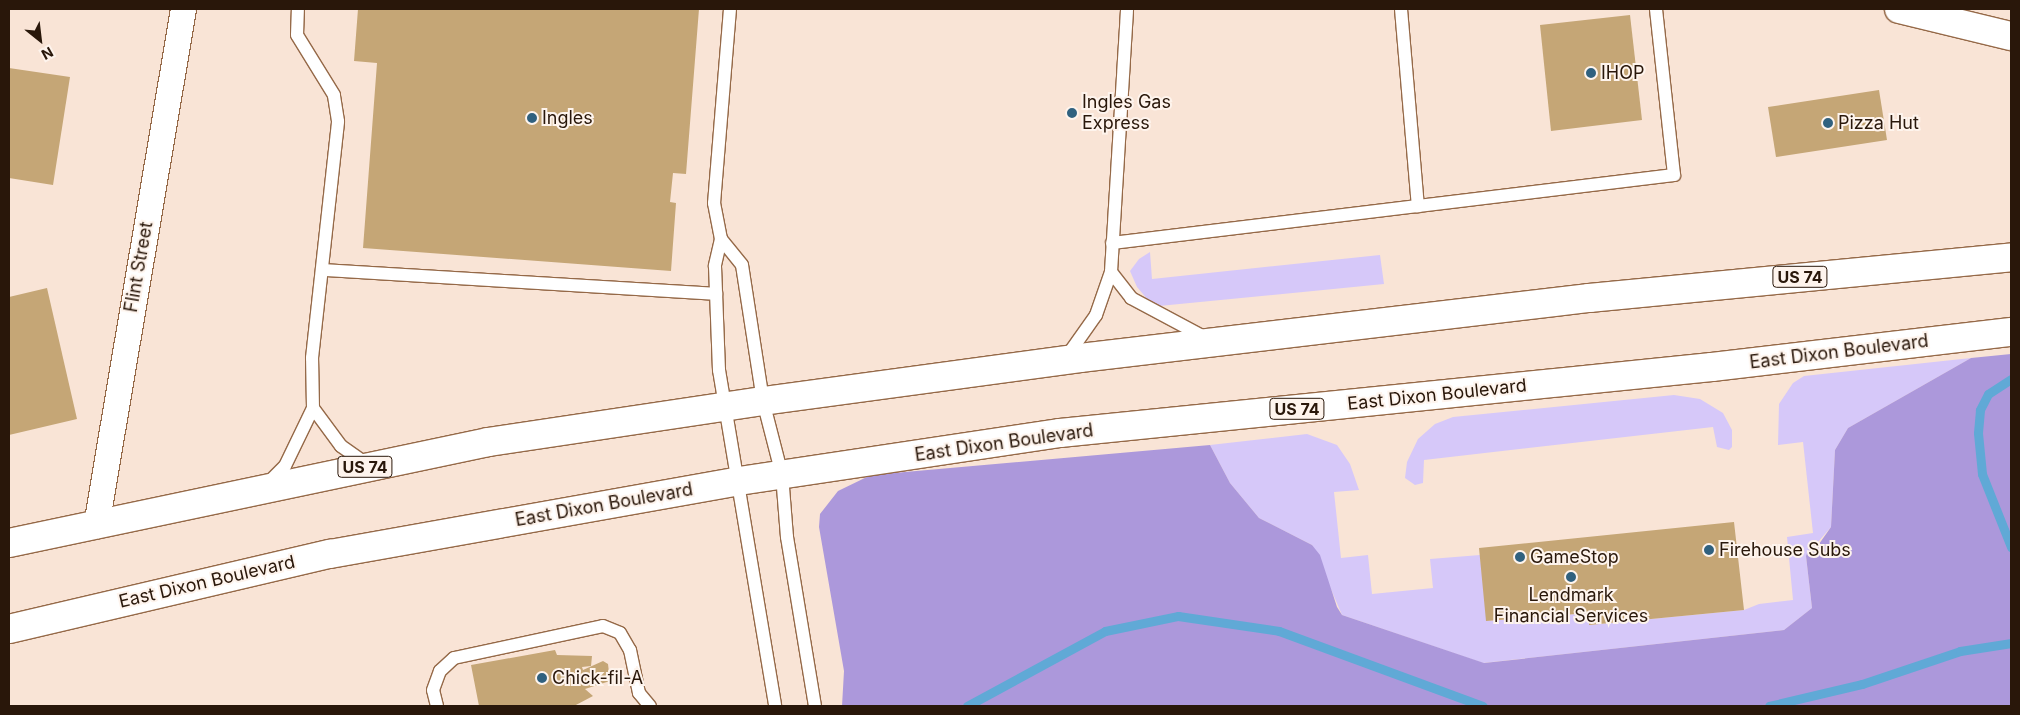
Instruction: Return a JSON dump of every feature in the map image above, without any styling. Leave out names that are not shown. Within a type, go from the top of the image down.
[{"type":"main road","points":[[1899,9],[2011,36]]},
{"type":"main road","name":"US 74","points":[[9,543],[488,442],[763,400],[1064,360],[1589,298],[2011,257]]},
{"type":"main road","name":"East Dixon Boulevard","points":[[9,629],[330,554],[739,481],[1060,433],[1712,367],[2011,332]]},
{"type":"main road","points":[[9,633],[53,618]]},
{"type":"street","name":"Flint Street","points":[[96,526],[183,9]]},
{"type":"lane","points":[[263,488],[285,466],[313,408],[312,358],[324,270],[338,122],[334,95],[297,35],[298,9]]},
{"type":"lane","points":[[730,9],[714,203],[721,239],[715,266],[716,294],[724,406],[739,481],[775,706]]},
{"type":"lane","points":[[1064,360],[1096,315],[1111,272],[1127,9]]},
{"type":"lane","points":[[1402,9],[1418,206]]},
{"type":"lane","points":[[1112,243],[1674,175],[1656,9]]},
{"type":"lane","points":[[721,239],[742,265],[763,400],[782,475],[787,537],[815,706]]},
{"type":"lane","points":[[324,270],[716,294]]},
{"type":"lane","points":[[1111,272],[1131,298],[1149,310],[1216,343]]},
{"type":"lane","points":[[313,408],[341,446],[372,466]]},
{"type":"lane","points":[[437,706],[433,690],[440,671],[454,658],[604,626],[620,633],[630,650],[639,693],[650,706]]},
{"type":"shaded area","points":[[1150,252],[1152,279],[1380,255],[1384,284],[1159,306],[1148,300],[1137,287],[1130,271],[1139,259]]},
{"type":"shaded area","points":[[2011,354],[2011,706],[842,706],[844,671],[819,527],[820,514],[838,491],[871,475],[1210,445],[1230,483],[1259,518],[1312,545],[1320,555],[1337,607],[1342,615],[1484,663],[1784,630],[1812,608],[1806,556],[1810,546],[1819,544],[1831,527],[1835,450],[1848,428],[1971,358]]},
{"type":"shaded area","points":[[1971,358],[1848,428],[1835,450],[1831,527],[1806,556],[1812,608],[1784,630],[1483,663],[1342,615],[1312,545],[1259,518],[1230,483],[1210,445],[1307,434],[1337,445],[1350,464],[1359,490],[1334,492],[1341,558],[1368,555],[1372,594],[1433,588],[1430,559],[1480,555],[1487,621],[1589,613],[1589,625],[1744,610],[1759,604],[1793,600],[1787,537],[1813,533],[1803,442],[1778,445],[1779,404],[1793,383],[1804,376]]},
{"type":"shaded area","points":[[1674,395],[1700,399],[1723,413],[1732,430],[1732,447],[1729,450],[1717,447],[1713,427],[1424,460],[1423,483],[1415,485],[1405,478],[1407,462],[1418,439],[1435,424],[1453,417]]},
{"type":"building","name":"Ingles","points":[[358,9],[699,9],[686,174],[673,173],[670,202],[676,203],[671,271],[363,248],[377,63],[354,61]]},
{"type":"building","name":"IHOP","points":[[1630,15],[1642,120],[1551,131],[1540,25]]},
{"type":"building","points":[[9,68],[70,77],[53,185],[9,178]]},
{"type":"building","name":"Pizza Hut","points":[[1879,90],[1887,140],[1776,157],[1768,107]]},
{"type":"building","points":[[47,288],[77,419],[9,435],[9,297]]},
{"type":"building","points":[[1734,522],[1744,610],[1589,625],[1589,613],[1486,621],[1479,548]]},
{"type":"building","name":"Chick-fil-A","points":[[555,650],[557,655],[592,656],[591,666],[582,667],[583,670],[603,661],[608,664],[610,681],[585,689],[593,696],[574,706],[479,706],[471,665]]},
{"type":"waterway","points":[[2011,379],[1988,394],[1980,410],[1978,433],[1982,474],[2011,547]]},
{"type":"waterway","points":[[967,706],[1105,631],[1178,616],[1279,631],[1483,706]]},
{"type":"waterway","points":[[1769,706],[1862,684],[1960,651],[2011,643]]},
{"type":"place","name":"IHOP","points":[[1591,73]]},
{"type":"place","name":"Ingles Gas Express","points":[[1072,113]]},
{"type":"place","name":"Ingles","points":[[532,118]]},
{"type":"place","name":"Pizza Hut","points":[[1828,123]]},
{"type":"place","name":"Firehouse Subs","points":[[1709,550]]},
{"type":"place","name":"GameStop","points":[[1520,557]]},
{"type":"place","name":"Lendmark Financial Services","points":[[1571,577]]},
{"type":"place","name":"Chick-fil-A","points":[[542,678]]}]
